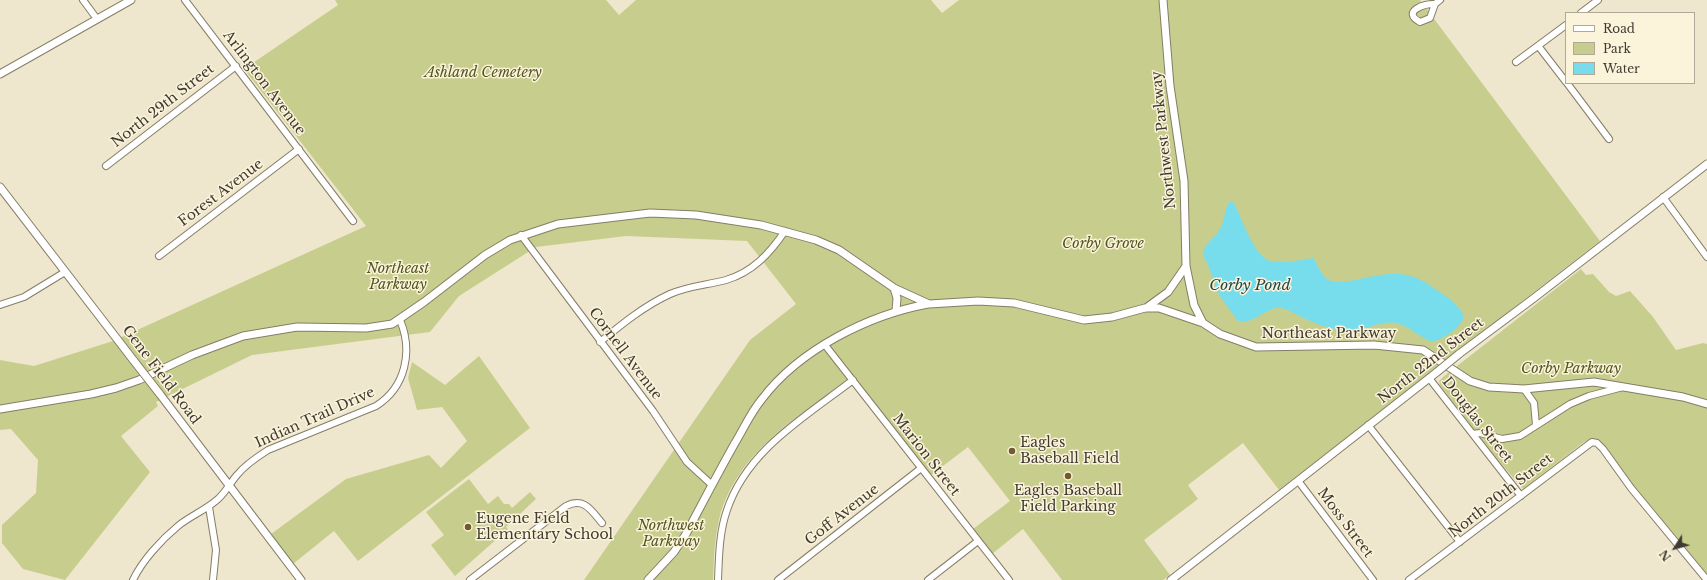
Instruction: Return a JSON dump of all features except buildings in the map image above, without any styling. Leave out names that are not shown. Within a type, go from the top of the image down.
[{"type":"street","points":[[82,0],[97,19]]},
{"type":"street","points":[[0,74],[131,0]]},
{"type":"street","name":"Arlington Avenue","points":[[185,0],[324,180],[353,221]]},
{"type":"street","name":"Northwest Parkway","points":[[1163,0],[1170,86],[1184,180],[1186,266],[1194,305],[1203,323]]},
{"type":"street","points":[[1582,12],[1598,0]]},
{"type":"street","points":[[1516,62],[1539,47],[1565,26]]},
{"type":"street","points":[[1539,47],[1565,81]]},
{"type":"street","name":"North 29th Street","points":[[106,166],[236,66]]},
{"type":"street","points":[[1568,84],[1609,139]]},
{"type":"street","name":"Forest Avenue","points":[[159,256],[299,149]]},
{"type":"street","name":"North 22nd Street","points":[[1171,580],[1299,482],[1368,425],[1459,354],[1707,164]]},
{"type":"street","name":"Gene Field Road","points":[[0,187],[134,361],[229,488],[301,580]]},
{"type":"street","points":[[1663,197],[1707,256]]},
{"type":"street","name":"Northeast Parkway","points":[[0,409],[91,394],[116,388],[139,380],[192,355],[243,336],[297,327],[366,328],[384,326],[400,320],[490,252],[521,235],[558,224],[650,213],[696,215],[785,231],[816,240],[839,250],[894,288],[929,304],[978,301],[1014,303],[1084,320],[1112,318],[1145,308],[1159,308],[1178,313],[1203,323],[1220,334],[1256,346],[1374,345],[1423,350],[1470,381],[1489,387],[1524,389]]},
{"type":"street","points":[[600,342],[643,309],[671,294],[695,286],[726,280],[749,270],[772,250],[785,231]]},
{"type":"street","name":"Cornell Avenue","points":[[521,235],[653,411],[687,462],[712,485]]},
{"type":"street","points":[[1145,308],[1168,292],[1186,266]]},
{"type":"street","points":[[0,305],[24,297],[65,272]]},
{"type":"street","points":[[894,288],[897,298],[896,311]]},
{"type":"street","points":[[648,580],[674,552],[686,534],[761,399],[788,370],[824,345],[866,324],[896,311],[929,304]]},
{"type":"street","name":"Indian Trail Drive","points":[[132,580],[141,564],[177,527],[209,507],[229,488],[240,472],[268,450],[376,406],[389,396],[400,380],[406,361],[407,346],[400,320]]},
{"type":"street","name":"Marion Street","points":[[824,345],[853,380],[920,469],[1009,580]]},
{"type":"street","name":"Douglas Street","points":[[1429,378],[1521,496]]},
{"type":"street","points":[[718,580],[720,541],[727,510],[746,472],[759,454],[853,380]]},
{"type":"street","points":[[1536,425],[1534,403],[1524,389],[1594,382],[1683,397],[1707,404]]},
{"type":"street","points":[[1473,434],[1480,433],[1502,438],[1520,436],[1570,404],[1589,396],[1623,387]]},
{"type":"street","points":[[1368,425],[1460,542]]},
{"type":"street","name":"North 20th Street","points":[[1409,580],[1589,443],[1597,443],[1631,488],[1707,580]]},
{"type":"street","name":"Goff Avenue","points":[[778,580],[920,469]]},
{"type":"street","name":"Moss Street","points":[[1299,482],[1372,580]]},
{"type":"street","points":[[470,580],[566,506],[574,502],[584,504],[602,523]]},
{"type":"street","points":[[209,507],[216,550],[213,580]]},
{"type":"street","points":[[928,580],[978,541]]},
{"type":"green space","points":[[335,0],[606,0],[619,15],[636,0],[931,0],[942,13],[959,0],[1420,0],[1600,241],[1279,490],[1243,443],[1188,485],[1198,499],[1144,540],[1170,575],[1163,580],[1062,580],[1023,529],[992,554],[973,529],[1010,501],[968,447],[931,475],[853,376],[811,406],[770,439],[737,477],[726,500],[718,525],[713,580],[584,580],[750,340],[796,304],[747,241],[626,236],[536,247],[459,296],[430,332],[252,355],[156,402],[158,406],[121,436],[150,472],[65,580],[23,569],[2,543],[2,525],[36,493],[38,460],[11,429],[0,430],[0,360],[34,366],[113,341],[366,226],[244,69],[338,5]]},
{"type":"green space","name":"Corby Parkway","points":[[1581,269],[1586,275],[1593,274],[1609,292],[1616,296],[1630,291],[1653,317],[1676,350],[1703,343],[1707,344],[1707,575],[1631,483],[1601,442],[1590,440],[1584,442],[1523,489],[1491,452],[1440,385],[1439,381],[1443,377]]},
{"type":"green space","points":[[479,356],[530,428],[358,561],[334,531],[293,564],[271,534],[346,479],[429,455],[441,468],[467,441],[442,407],[417,410],[408,378],[412,362],[445,385]]},
{"type":"green space","points":[[469,479],[488,504],[498,496],[504,504],[509,504],[512,508],[530,492],[536,499],[506,527],[508,529],[455,576],[431,545],[444,535],[426,512]]},
{"type":"water","name":"Corby Pond","points":[[1230,201],[1234,203],[1258,252],[1270,261],[1286,262],[1313,258],[1326,278],[1335,282],[1392,274],[1409,276],[1418,279],[1446,296],[1462,312],[1464,317],[1462,321],[1452,332],[1433,342],[1423,338],[1400,324],[1382,323],[1357,331],[1344,331],[1315,323],[1281,308],[1270,310],[1249,321],[1238,321],[1219,295],[1203,255],[1205,247],[1220,229]]},
{"type":"place","name":"Eagles Baseball Field","points":[[1012,451]]},
{"type":"place","name":"Eagles Baseball Field Parking","points":[[1068,476]]},
{"type":"place","name":"Eugene Field Elementary School","points":[[468,527]]},
{"type":"park label","name":"Ashland Cemetery","points":[[483,73]]},
{"type":"park label","name":"Corby Grove","points":[[1103,244]]}]
